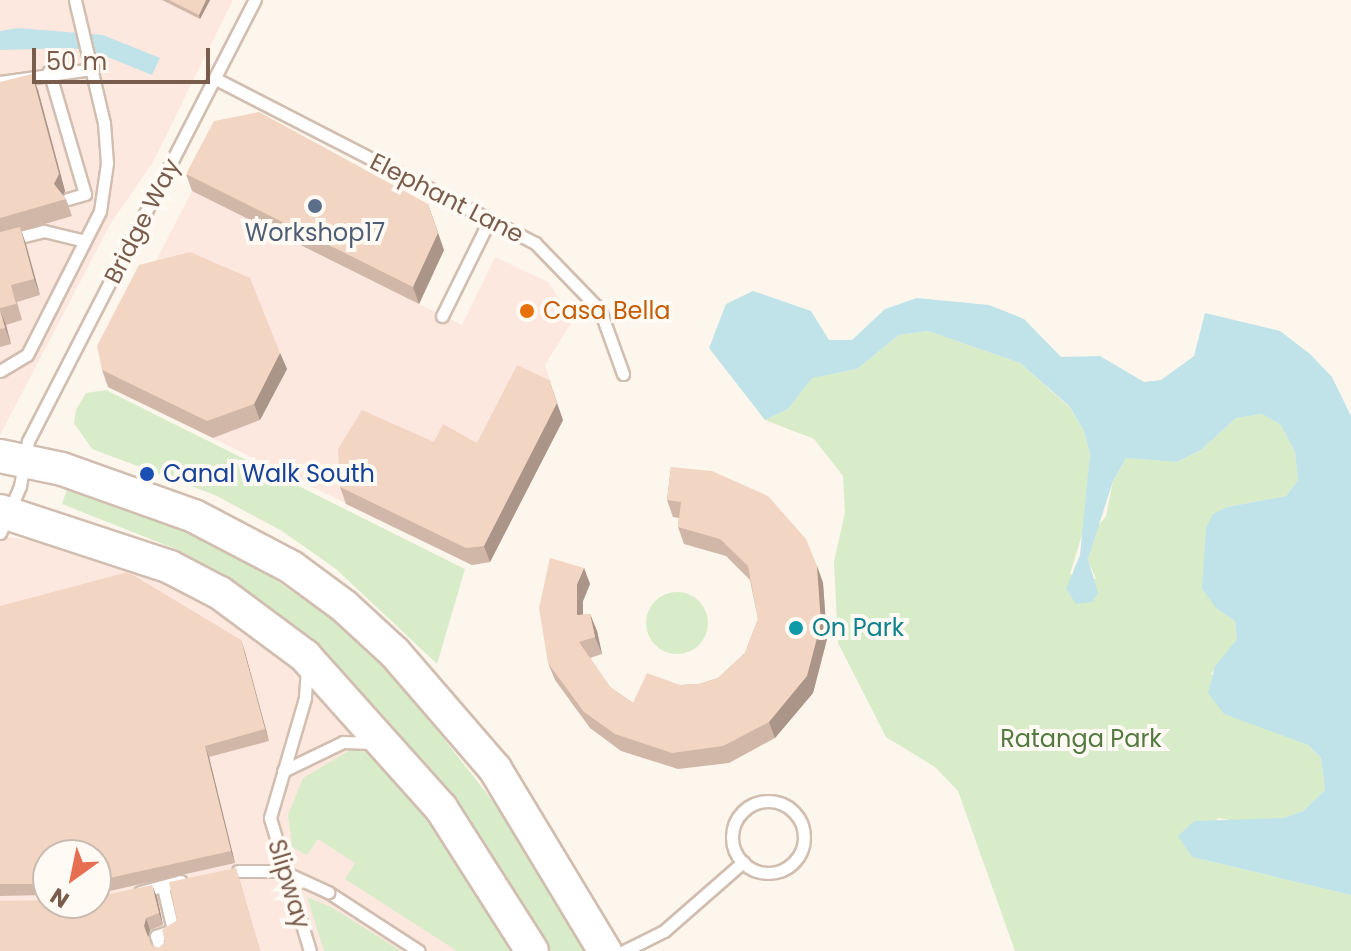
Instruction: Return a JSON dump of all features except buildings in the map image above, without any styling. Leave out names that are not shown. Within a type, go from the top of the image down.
[{"type":"main road","points":[[12,455],[141,494],[194,516],[291,567],[344,606],[395,653],[495,769],[605,951]]},
{"type":"main road","points":[[3,519],[170,567],[220,593],[305,656],[399,756],[479,863],[532,951]]},
{"type":"lane","name":"Bridge Way","points":[[3,519],[12,455],[216,79],[255,0]]},
{"type":"lane","points":[[0,371],[27,355],[100,211],[107,163],[93,69],[76,3]]},
{"type":"lane","points":[[0,82],[49,71],[93,69]]},
{"type":"lane","points":[[49,71],[85,194],[68,199]]},
{"type":"lane","name":"Elephant Lane","points":[[216,79],[535,243],[600,310],[623,374]]},
{"type":"lane","points":[[442,316],[490,219]]},
{"type":"lane","points":[[0,242],[44,231],[85,241]]},
{"type":"lane","name":"Slipway","points":[[305,656],[305,698],[270,818],[310,951]]},
{"type":"lane","points":[[283,771],[343,742],[370,742],[399,756]]},
{"type":"lane","points":[[769,800],[788,806],[801,821],[804,840],[797,859],[772,873],[752,870],[743,862],[731,838],[736,818],[750,805],[769,800]]},
{"type":"lane","points":[[624,951],[664,931],[743,862]]},
{"type":"lane","points":[[223,873],[282,871],[306,880],[419,951]]},
{"type":"lane","points":[[126,894],[195,878]]},
{"type":"lane","points":[[159,944],[173,930],[163,887]]},
{"type":"shaded area","points":[[0,0],[233,0],[153,162],[111,223],[0,435]]},
{"type":"shaded area","points":[[265,129],[434,221],[444,250],[419,304],[462,325],[495,257],[548,282],[573,320],[545,365],[563,420],[490,562],[472,565],[108,387],[103,363],[220,137]]},
{"type":"shaded area","points":[[0,536],[46,542],[109,562],[215,606],[270,635],[335,704],[520,951],[0,951]]},
{"type":"green space","name":"Ratanga Park","points":[[928,331],[1020,363],[1069,407],[1084,431],[1090,454],[1084,528],[1070,574],[1096,579],[1088,560],[1095,530],[1106,516],[1113,481],[1126,458],[1177,462],[1201,450],[1236,418],[1262,414],[1281,425],[1295,452],[1298,480],[1286,496],[1227,507],[1217,609],[1235,621],[1237,639],[1211,674],[1266,729],[1308,745],[1321,758],[1325,790],[1303,811],[1284,818],[1247,823],[1218,818],[1192,857],[1351,895],[1351,951],[1015,951],[958,791],[935,767],[886,737],[838,643],[834,562],[845,512],[843,476],[814,439],[765,420],[788,409],[811,378],[857,369],[899,335]]},
{"type":"green space","points":[[106,390],[465,569],[437,664],[336,569],[282,531],[215,495],[92,449],[74,423],[76,410],[86,393]]},
{"type":"green space","points":[[68,486],[137,504],[239,555],[332,619],[389,669],[525,842],[588,951],[549,951],[452,800],[361,692],[295,628],[228,578],[178,550],[62,504]]},
{"type":"green space","points":[[677,592],[689,594],[699,601],[706,611],[706,635],[699,645],[689,652],[677,654],[665,652],[655,645],[648,635],[646,623],[648,611],[655,601],[665,594]]},
{"type":"green space","points":[[350,750],[371,752],[432,816],[520,951],[457,951],[345,879],[355,863],[318,839],[307,855],[292,847],[288,815],[303,778]]},
{"type":"green space","points":[[307,897],[333,908],[401,951],[324,951]]},
{"type":"water","points":[[18,28],[103,35],[160,58],[152,75],[98,53],[72,48],[0,50],[0,31]]},
{"type":"water","points":[[753,291],[811,311],[829,340],[852,340],[885,309],[917,298],[989,305],[1024,319],[1061,357],[1100,356],[1144,382],[1161,380],[1194,356],[1205,313],[1280,331],[1310,354],[1332,377],[1351,416],[1351,895],[1192,857],[1178,836],[1194,821],[1284,818],[1303,811],[1325,790],[1321,758],[1308,745],[1224,714],[1208,693],[1215,666],[1237,639],[1235,621],[1217,609],[1202,589],[1206,528],[1213,514],[1227,507],[1286,496],[1298,480],[1295,452],[1281,425],[1262,414],[1236,418],[1201,450],[1177,462],[1126,458],[1113,481],[1088,559],[1098,593],[1092,602],[1076,604],[1066,589],[1080,555],[1090,454],[1084,431],[1069,406],[1020,363],[928,331],[899,335],[857,369],[812,378],[788,409],[765,420],[709,348],[726,304]]},
{"type":"place","name":"Workshop17","points":[[315,206]]},
{"type":"place","name":"Casa Bella","points":[[527,311]]},
{"type":"place","name":"Canal Walk South","points":[[147,474]]},
{"type":"place","name":"On Park","points":[[796,628]]}]
